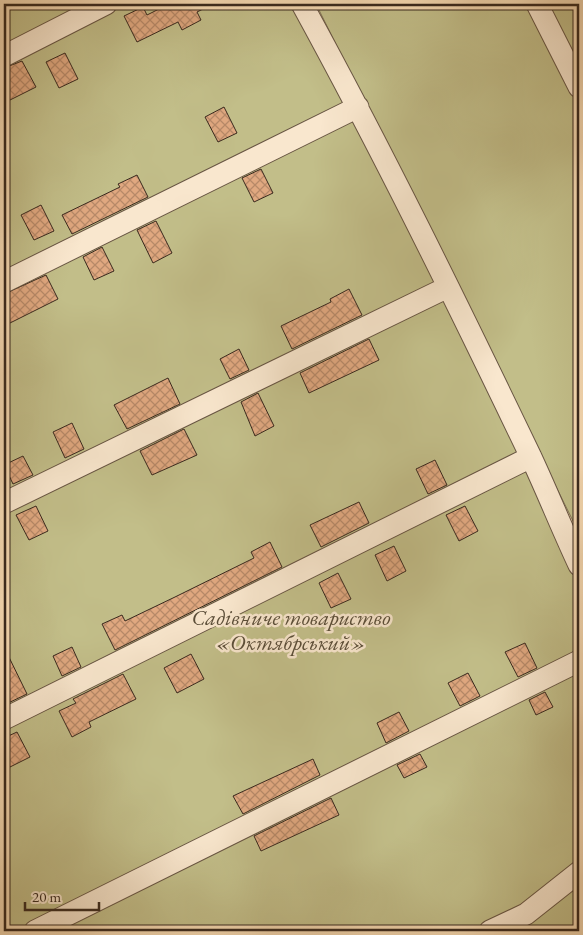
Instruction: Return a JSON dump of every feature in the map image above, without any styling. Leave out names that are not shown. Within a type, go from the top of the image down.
[{"type":"street","points":[[4,56],[106,4]]},
{"type":"street","points":[[302,4],[358,107],[448,288],[531,457],[579,565]]},
{"type":"street","points":[[537,4],[579,86]]},
{"type":"street","points":[[4,282],[358,107]]},
{"type":"street","points":[[4,503],[448,288]]},
{"type":"street","points":[[4,719],[531,457]]},
{"type":"street","points":[[36,931],[579,661]]},
{"type":"street","points":[[490,931],[526,914],[579,872]]},
{"type":"green space","name":"Садівниче товариство «Октябрський»","points":[[4,4],[301,4],[579,542],[579,931],[4,931]]},
{"type":"green space","points":[[316,4],[579,4],[579,533]]},
{"type":"building","points":[[169,4],[213,4],[197,12],[201,20],[182,30],[178,22],[137,42],[124,16],[143,7],[147,15]]},
{"type":"building","points":[[65,53],[78,79],[59,88],[46,62]]},
{"type":"building","points":[[22,61],[36,87],[4,103],[4,68]]},
{"type":"building","points":[[224,107],[237,133],[218,142],[205,117]]},
{"type":"building","points":[[261,169],[273,193],[254,202],[242,178]]},
{"type":"building","points":[[137,175],[148,197],[72,234],[62,215],[120,187],[118,184]]},
{"type":"building","points":[[41,205],[54,231],[34,240],[21,215]]},
{"type":"building","points":[[156,221],[172,253],[153,263],[137,230]]},
{"type":"building","points":[[102,247],[114,271],[94,280],[83,257]]},
{"type":"building","points":[[46,275],[58,299],[4,326],[4,294]]},
{"type":"building","points":[[349,289],[362,315],[292,349],[281,326],[331,302],[330,299]]},
{"type":"building","points":[[369,339],[379,360],[309,393],[300,373]]},
{"type":"building","points":[[239,349],[249,370],[230,379],[220,359]]},
{"type":"building","points":[[168,378],[180,404],[127,429],[114,405]]},
{"type":"building","points":[[258,393],[274,426],[255,436],[241,402]]},
{"type":"building","points":[[72,423],[84,449],[65,458],[53,432]]},
{"type":"building","points":[[184,429],[197,455],[152,475],[140,451]]},
{"type":"building","points":[[23,456],[33,475],[13,484],[4,465]]},
{"type":"building","points":[[435,460],[447,485],[428,494],[416,469]]},
{"type":"building","points":[[359,502],[369,523],[321,547],[310,525]]},
{"type":"building","points":[[36,506],[48,531],[29,540],[16,515]]},
{"type":"building","points":[[465,506],[478,531],[459,541],[446,515]]},
{"type":"building","points":[[270,542],[282,567],[115,650],[102,624],[122,615],[125,621],[175,597],[254,558],[251,552]]},
{"type":"building","points":[[394,546],[406,571],[387,581],[375,555]]},
{"type":"building","points":[[338,573],[351,599],[331,608],[319,583]]},
{"type":"building","points":[[525,643],[537,668],[518,677],[505,652]]},
{"type":"building","points":[[4,647],[27,694],[4,705]]},
{"type":"building","points":[[72,647],[81,667],[62,676],[53,656]]},
{"type":"building","points":[[191,654],[204,679],[177,693],[164,668]]},
{"type":"building","points":[[468,673],[480,696],[460,706],[448,683]]},
{"type":"building","points":[[123,674],[136,699],[89,722],[91,727],[72,737],[59,711],[76,703],[73,699]]},
{"type":"building","points":[[545,692],[553,707],[536,715],[529,700]]},
{"type":"building","points":[[399,712],[409,731],[386,743],[377,723]]},
{"type":"building","points":[[17,732],[30,757],[10,767],[4,754],[4,738]]},
{"type":"building","points":[[420,754],[427,767],[404,778],[397,765]]},
{"type":"building","points":[[313,759],[320,775],[243,814],[233,796]]},
{"type":"building","points":[[331,798],[339,815],[261,851],[254,836]]}]
